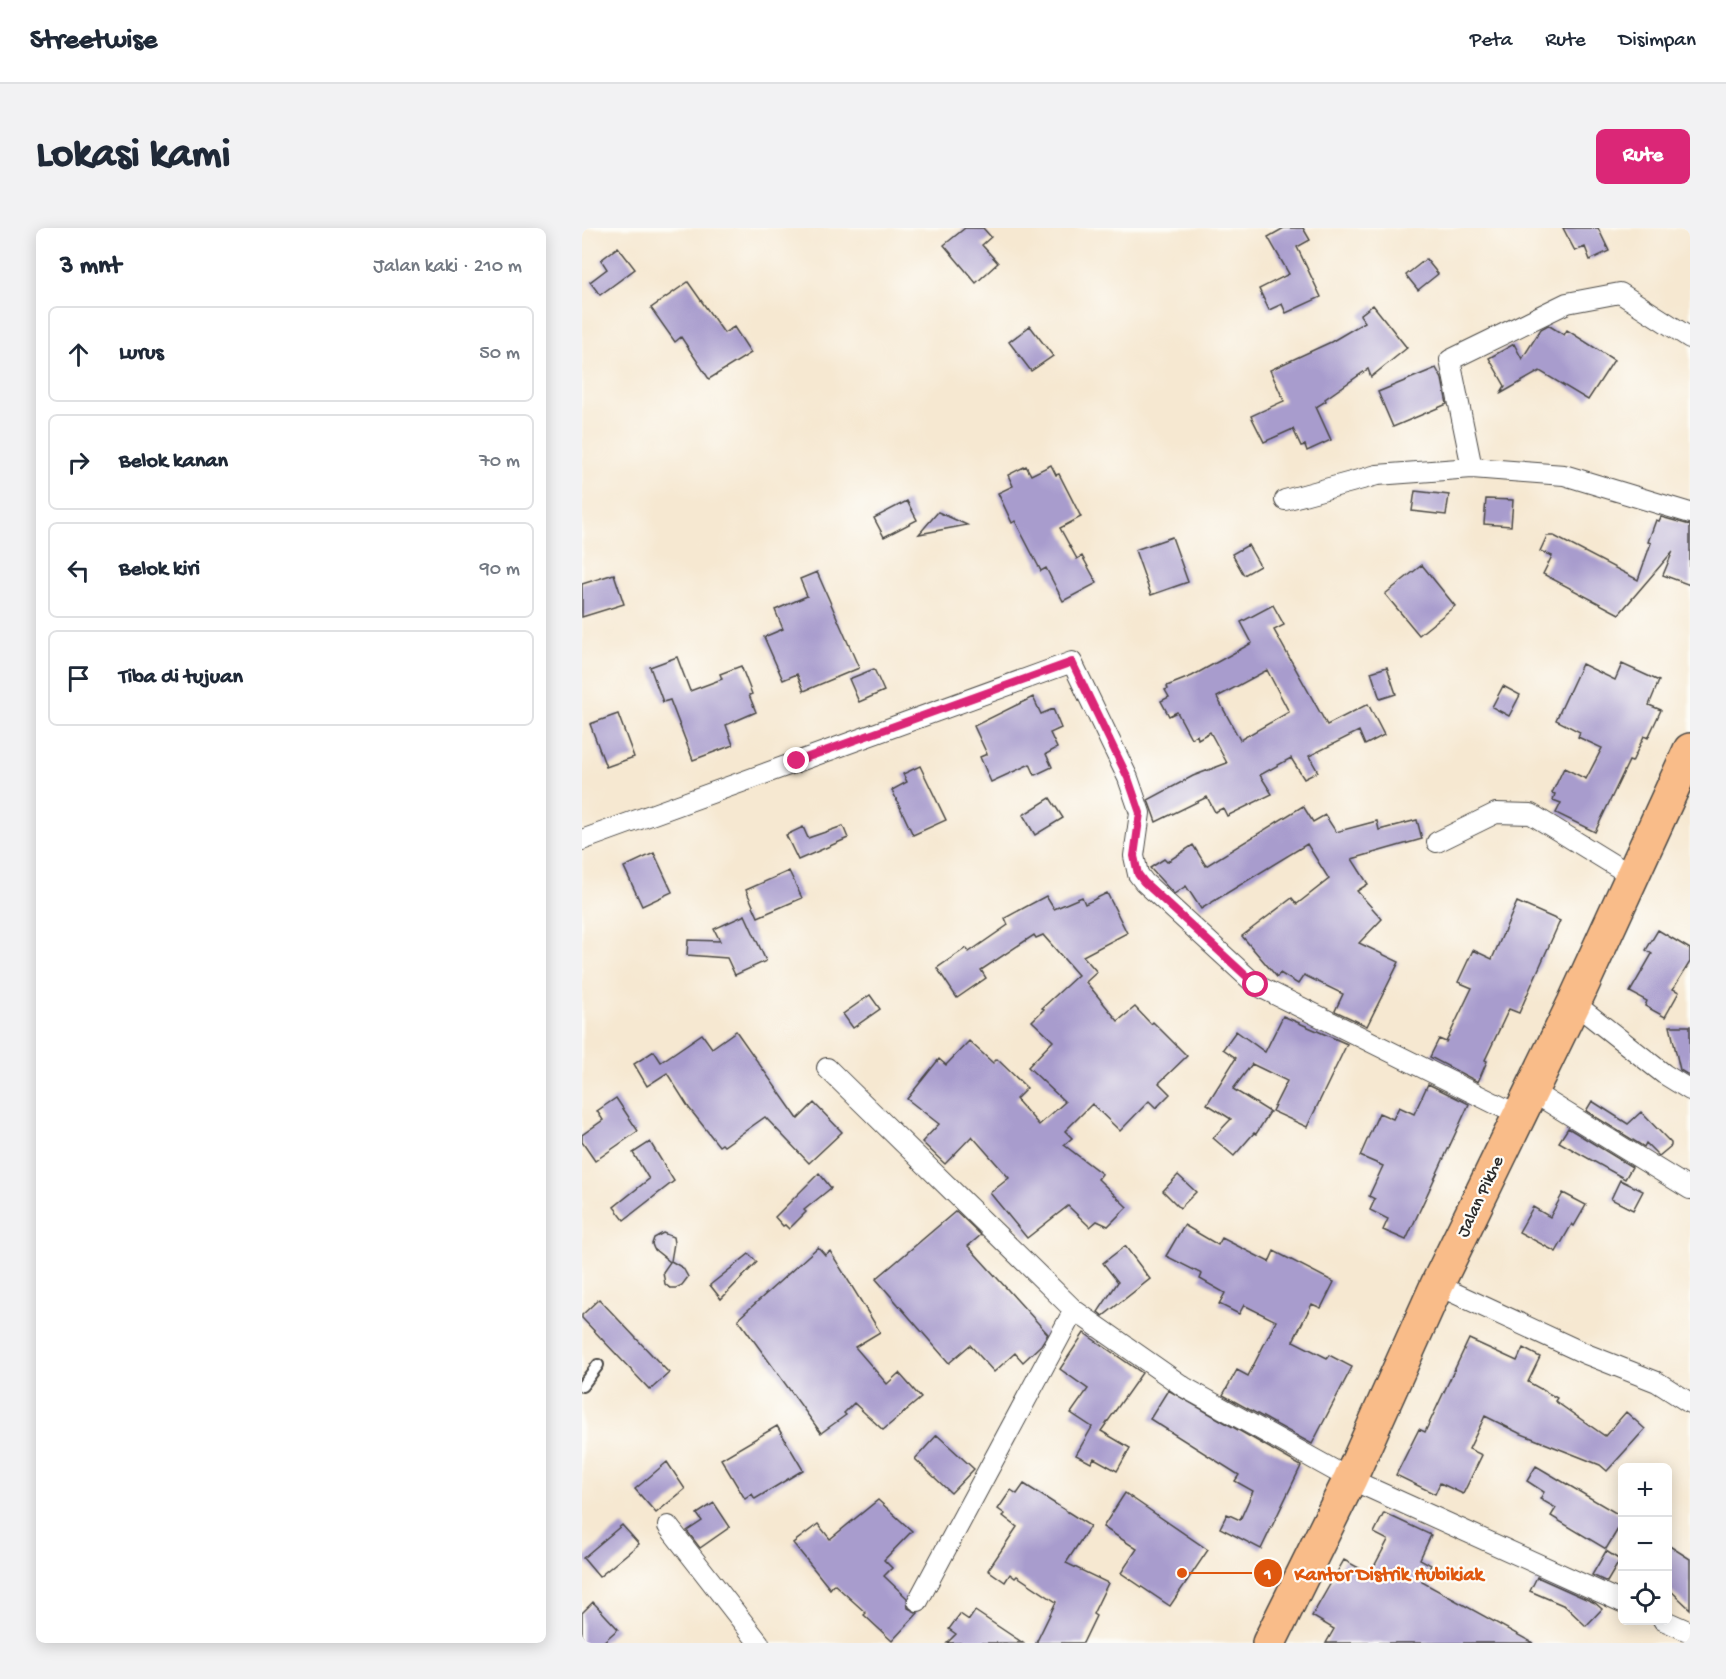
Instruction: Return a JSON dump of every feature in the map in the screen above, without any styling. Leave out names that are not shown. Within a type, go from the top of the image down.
[{"type":"highway","name":"Jalan Pikhe","points":[[1269,1643],[1350,1479],[1437,1285],[1574,1003],[1690,750]]},
{"type":"street","points":[[1472,468],[1450,360],[1567,303],[1620,293],[1690,338]]},
{"type":"street","points":[[1285,500],[1377,475],[1472,468],[1564,475],[1690,513]]},
{"type":"street","points":[[582,840],[1072,662],[1128,778],[1140,813],[1134,856],[1138,874],[1256,985],[1525,1103],[1690,1189]]},
{"type":"street","points":[[1437,842],[1496,813],[1531,814],[1632,876]]},
{"type":"street","points":[[1574,1003],[1664,1074],[1690,1090]]},
{"type":"street","points":[[827,1068],[1074,1310],[1184,1386],[1350,1479],[1618,1600]]},
{"type":"street","points":[[1437,1285],[1586,1354],[1657,1382],[1690,1403]]},
{"type":"street","points":[[918,1601],[1074,1310]]},
{"type":"street","points":[[668,1526],[759,1643]]},
{"type":"street","points":[[1672,1624],[1690,1632]]},
{"type":"lane","points":[[582,1386],[598,1365]]},
{"type":"building","points":[[965,228],[983,228],[991,237],[982,245],[998,263],[976,283],[944,245]]},
{"type":"building","points":[[1284,228],[1303,228],[1310,240],[1297,247],[1321,297],[1286,313],[1282,304],[1269,310],[1259,289],[1289,274],[1268,237]]},
{"type":"building","points":[[1563,228],[1598,228],[1609,251],[1590,260],[1585,247],[1575,251]]},
{"type":"building","points":[[618,247],[635,269],[600,295],[590,282],[607,269],[601,260]]},
{"type":"building","points":[[1426,259],[1438,274],[1418,290],[1406,275]]},
{"type":"building","points":[[688,282],[724,333],[734,327],[751,353],[709,379],[681,337],[675,342],[651,308]]},
{"type":"building","points":[[1373,305],[1407,348],[1371,377],[1368,369],[1316,407],[1331,440],[1307,451],[1305,445],[1301,446],[1293,429],[1264,442],[1251,416],[1284,401],[1270,370],[1331,342],[1365,322],[1360,315]]},
{"type":"building","points":[[1548,325],[1564,335],[1567,330],[1614,360],[1588,400],[1540,371],[1500,394],[1505,386],[1489,358],[1514,344],[1522,359],[1541,329]]},
{"type":"building","points":[[1030,326],[1053,356],[1031,371],[1009,342]]},
{"type":"building","points":[[1436,368],[1442,379],[1447,404],[1393,427],[1378,392]]},
{"type":"building","points":[[1051,465],[1056,475],[1059,474],[1081,517],[1060,528],[1077,559],[1082,556],[1097,583],[1063,601],[1046,568],[1041,571],[1015,521],[1012,523],[998,493],[1013,486],[1008,475],[1026,466],[1031,475]]},
{"type":"building","points":[[1415,491],[1449,495],[1446,515],[1412,511]]},
{"type":"building","points":[[1486,499],[1513,500],[1511,526],[1484,524]]},
{"type":"building","points":[[907,501],[917,520],[884,537],[874,518]]},
{"type":"building","points":[[938,512],[967,525],[919,534]]},
{"type":"building","points":[[1661,517],[1690,525],[1690,585],[1663,575],[1673,551],[1619,614],[1543,574],[1552,556],[1540,551],[1547,536],[1554,536],[1638,580],[1651,543],[1648,542],[1656,520],[1659,521]]},
{"type":"building","points":[[1172,537],[1188,582],[1151,595],[1135,550]]},
{"type":"building","points":[[1248,545],[1260,566],[1244,575],[1232,554]]},
{"type":"building","points":[[1422,565],[1455,606],[1419,635],[1385,594]]},
{"type":"building","points":[[817,572],[859,668],[804,691],[797,674],[783,680],[764,637],[783,629],[775,610],[807,596],[800,579]]},
{"type":"building","points":[[614,574],[624,604],[582,617],[582,584]]},
{"type":"building","points":[[1273,605],[1284,625],[1274,630],[1327,725],[1368,704],[1384,735],[1365,745],[1359,731],[1309,756],[1318,772],[1304,779],[1291,758],[1260,775],[1272,794],[1227,816],[1223,808],[1215,812],[1207,797],[1156,822],[1148,800],[1193,776],[1227,763],[1210,732],[1198,739],[1197,735],[1191,738],[1177,712],[1169,716],[1161,701],[1169,697],[1165,690],[1168,689],[1167,686],[1192,676],[1252,643],[1241,622]],"holes":[[[1267,670],[1289,712],[1240,740],[1217,697]]]},
{"type":"building","points":[[677,657],[690,691],[722,679],[720,674],[741,666],[756,712],[726,725],[733,745],[693,760],[670,700],[663,702],[650,667]]},
{"type":"building","points":[[1582,664],[1615,680],[1622,664],[1659,681],[1649,705],[1661,710],[1648,738],[1644,736],[1632,762],[1629,761],[1595,832],[1556,813],[1561,803],[1553,800],[1555,794],[1552,793],[1564,768],[1586,779],[1602,748],[1578,737],[1580,732],[1556,720]]},
{"type":"building","points":[[1387,667],[1396,694],[1380,699],[1371,672]]},
{"type":"building","points":[[874,669],[884,691],[859,702],[849,679]]},
{"type":"building","points":[[1503,686],[1520,695],[1509,716],[1492,707]]},
{"type":"building","points":[[1033,697],[1041,714],[1053,709],[1061,728],[1050,733],[1057,748],[1046,754],[1052,767],[1035,775],[1030,764],[991,782],[980,757],[987,754],[974,726]]},
{"type":"building","points":[[618,714],[634,757],[606,767],[590,724]]},
{"type":"building","points":[[920,766],[946,820],[913,835],[892,790],[907,782],[903,774]]},
{"type":"building","points":[[1050,798],[1063,818],[1035,835],[1023,815]]},
{"type":"building","points":[[1303,806],[1313,822],[1325,815],[1336,832],[1377,821],[1379,830],[1417,820],[1422,839],[1352,859],[1368,884],[1357,891],[1382,919],[1359,943],[1399,962],[1367,1026],[1335,1011],[1343,994],[1304,975],[1298,984],[1280,973],[1277,977],[1242,936],[1292,898],[1297,904],[1329,879],[1307,844],[1201,909],[1186,886],[1174,894],[1150,868],[1164,859],[1167,862],[1193,845],[1206,866]]},
{"type":"building","points":[[843,826],[848,838],[798,860],[786,835],[803,827],[808,838]]},
{"type":"building","points":[[654,853],[672,892],[642,906],[624,867]]},
{"type":"building","points":[[789,871],[802,898],[758,917],[746,890]]},
{"type":"building","points":[[1107,893],[1127,933],[1083,956],[1097,972],[1086,982],[1118,1021],[1135,1007],[1187,1056],[1159,1083],[1170,1094],[1156,1108],[1149,1101],[1120,1131],[1092,1104],[1065,1131],[1072,1138],[1064,1145],[1102,1174],[1098,1179],[1127,1207],[1108,1226],[1097,1221],[1090,1227],[1068,1206],[1027,1238],[990,1193],[1009,1178],[972,1136],[945,1164],[922,1142],[939,1124],[907,1099],[939,1059],[946,1065],[969,1041],[993,1063],[997,1059],[1027,1088],[1016,1099],[1039,1125],[1065,1102],[1028,1067],[1053,1041],[1032,1021],[1044,1009],[1042,1008],[1078,975],[1043,935],[1036,938],[1034,935],[981,970],[986,978],[957,998],[937,968],[966,948],[969,952],[1008,925],[1005,918],[1046,896],[1054,909],[1082,897],[1085,904]]},
{"type":"building","points":[[1517,902],[1560,921],[1519,1013],[1509,1009],[1485,1060],[1487,1061],[1478,1082],[1430,1057],[1439,1039],[1446,1042],[1472,988],[1458,982],[1473,950],[1492,959]]},
{"type":"building","points":[[745,915],[766,961],[735,975],[727,958],[687,955],[688,940],[720,941],[714,929]]},
{"type":"building","points":[[1658,930],[1690,949],[1690,962],[1673,989],[1679,992],[1665,1017],[1645,1006],[1647,1001],[1630,992],[1652,954],[1646,950]]},
{"type":"building","points":[[870,995],[880,1009],[853,1028],[843,1014]]},
{"type":"building","points":[[1283,1016],[1347,1044],[1307,1127],[1272,1111],[1287,1081],[1252,1064],[1233,1089],[1270,1112],[1256,1134],[1254,1133],[1234,1156],[1213,1138],[1231,1119],[1207,1104],[1236,1058],[1223,1049],[1236,1031],[1265,1052]]},
{"type":"building","points":[[1670,1026],[1690,1026],[1690,1076],[1680,1070]]},
{"type":"building","points":[[736,1031],[798,1119],[814,1103],[842,1132],[809,1163],[765,1117],[724,1146],[722,1144],[719,1146],[689,1108],[667,1073],[647,1086],[634,1064],[654,1051],[661,1062],[702,1034],[712,1048]]},
{"type":"building","points":[[1428,1084],[1469,1104],[1406,1240],[1383,1230],[1388,1219],[1370,1210],[1375,1199],[1369,1196],[1383,1166],[1360,1156],[1379,1113],[1393,1119],[1399,1107],[1414,1114]]},
{"type":"building","points":[[616,1098],[638,1131],[595,1161],[582,1142],[582,1135],[603,1120],[597,1111]]},
{"type":"building","points":[[1592,1101],[1628,1124],[1641,1112],[1671,1143],[1671,1146],[1659,1156],[1646,1143],[1644,1147],[1586,1111]]},
{"type":"building","points":[[1568,1128],[1632,1167],[1625,1179],[1559,1142]]},
{"type":"building","points":[[650,1142],[674,1181],[624,1220],[614,1207],[649,1179],[633,1153]]},
{"type":"building","points":[[819,1173],[831,1188],[804,1210],[806,1212],[789,1229],[783,1226],[775,1217]]},
{"type":"building","points":[[1178,1175],[1196,1192],[1180,1208],[1163,1191]]},
{"type":"building","points":[[1620,1180],[1643,1191],[1633,1210],[1611,1199]]},
{"type":"building","points":[[1563,1193],[1586,1205],[1556,1252],[1519,1232],[1533,1207],[1550,1217]]},
{"type":"building","points":[[956,1211],[981,1235],[968,1246],[1048,1334],[1041,1345],[1023,1362],[1015,1353],[994,1372],[970,1345],[949,1363],[876,1279]]},
{"type":"building","points":[[1184,1225],[1218,1245],[1222,1238],[1269,1262],[1274,1251],[1334,1282],[1321,1308],[1312,1304],[1293,1341],[1327,1358],[1329,1355],[1352,1367],[1312,1444],[1223,1395],[1237,1370],[1248,1376],[1276,1321],[1244,1305],[1239,1314],[1219,1304],[1225,1293],[1200,1279],[1202,1274],[1166,1256]]},
{"type":"building","points":[[663,1233],[673,1237],[671,1261],[683,1268],[688,1277],[682,1285],[676,1288],[670,1288],[665,1284],[663,1272],[670,1262],[654,1249],[652,1244],[654,1238]]},
{"type":"building","points":[[1125,1246],[1150,1279],[1103,1316],[1098,1312],[1118,1282],[1103,1263]]},
{"type":"building","points":[[818,1247],[825,1255],[830,1251],[880,1332],[855,1347],[887,1384],[899,1373],[921,1398],[883,1430],[854,1403],[844,1413],[846,1415],[821,1433],[738,1319]]},
{"type":"building","points":[[749,1254],[757,1262],[721,1299],[710,1285]]},
{"type":"building","points":[[599,1299],[669,1373],[650,1390],[582,1318],[582,1315]]},
{"type":"building","points":[[1084,1333],[1142,1373],[1101,1431],[1130,1448],[1117,1471],[1094,1458],[1091,1463],[1076,1455],[1092,1427],[1071,1413],[1088,1389],[1060,1369]]},
{"type":"building","points":[[1469,1339],[1517,1361],[1523,1348],[1540,1357],[1528,1382],[1557,1398],[1555,1401],[1605,1436],[1626,1412],[1645,1429],[1607,1471],[1600,1465],[1519,1433],[1485,1416],[1469,1449],[1482,1455],[1463,1494],[1440,1483],[1435,1494],[1396,1475],[1419,1429],[1425,1432]]},
{"type":"building","points":[[1168,1390],[1301,1466],[1261,1549],[1220,1528],[1227,1514],[1240,1520],[1253,1491],[1235,1481],[1239,1475],[1150,1419]]},
{"type":"building","points":[[777,1426],[803,1470],[755,1499],[752,1494],[745,1499],[721,1459]]},
{"type":"building","points":[[937,1435],[974,1469],[951,1493],[915,1459]]},
{"type":"building","points":[[667,1462],[685,1489],[656,1513],[635,1489]]},
{"type":"building","points":[[1536,1466],[1618,1514],[1618,1529],[1606,1549],[1551,1516],[1556,1508],[1540,1499],[1544,1492],[1527,1481]]},
{"type":"building","points":[[1024,1484],[1090,1526],[1066,1563],[1108,1583],[1093,1614],[1096,1616],[1083,1643],[1036,1643],[1056,1602],[1017,1576],[1015,1578],[1010,1574],[1005,1582],[988,1570],[1017,1527],[998,1509],[1011,1490],[1017,1494]]},
{"type":"building","points":[[1125,1493],[1208,1550],[1170,1606],[1121,1573],[1137,1549],[1103,1527]]},
{"type":"building","points":[[878,1500],[912,1531],[884,1560],[892,1568],[884,1576],[907,1598],[908,1608],[918,1613],[892,1641],[834,1584],[830,1589],[793,1543],[818,1524],[830,1539]]},
{"type":"building","points":[[714,1503],[730,1527],[700,1548],[687,1531],[702,1521],[697,1514]]},
{"type":"building","points":[[1384,1513],[1431,1535],[1420,1559],[1431,1565],[1422,1582],[1533,1643],[1326,1643],[1334,1629],[1312,1616],[1344,1560],[1370,1574],[1388,1540],[1374,1533]]},
{"type":"building","points":[[622,1525],[639,1544],[599,1577],[583,1558]]},
{"type":"building","points":[[1672,1548],[1690,1559],[1690,1609],[1672,1592]]},
{"type":"building","points":[[1606,1551],[1618,1559],[1618,1563],[1607,1582],[1592,1575]]},
{"type":"building","points":[[1537,1577],[1595,1603],[1602,1609],[1586,1626],[1565,1606],[1530,1591]]},
{"type":"building","points":[[593,1602],[618,1629],[602,1643],[582,1643],[582,1613]]},
{"type":"building","points":[[975,1611],[1023,1643],[947,1643],[956,1634],[949,1629],[960,1614],[969,1620]]},
{"type":"place","name":"Kantor Distrik Hubikiak","points":[[1182,1573]]},
{"type":"route","points":[[797,761],[1072,662],[1128,778],[1140,813],[1134,856],[1138,874],[1256,985]]}]
